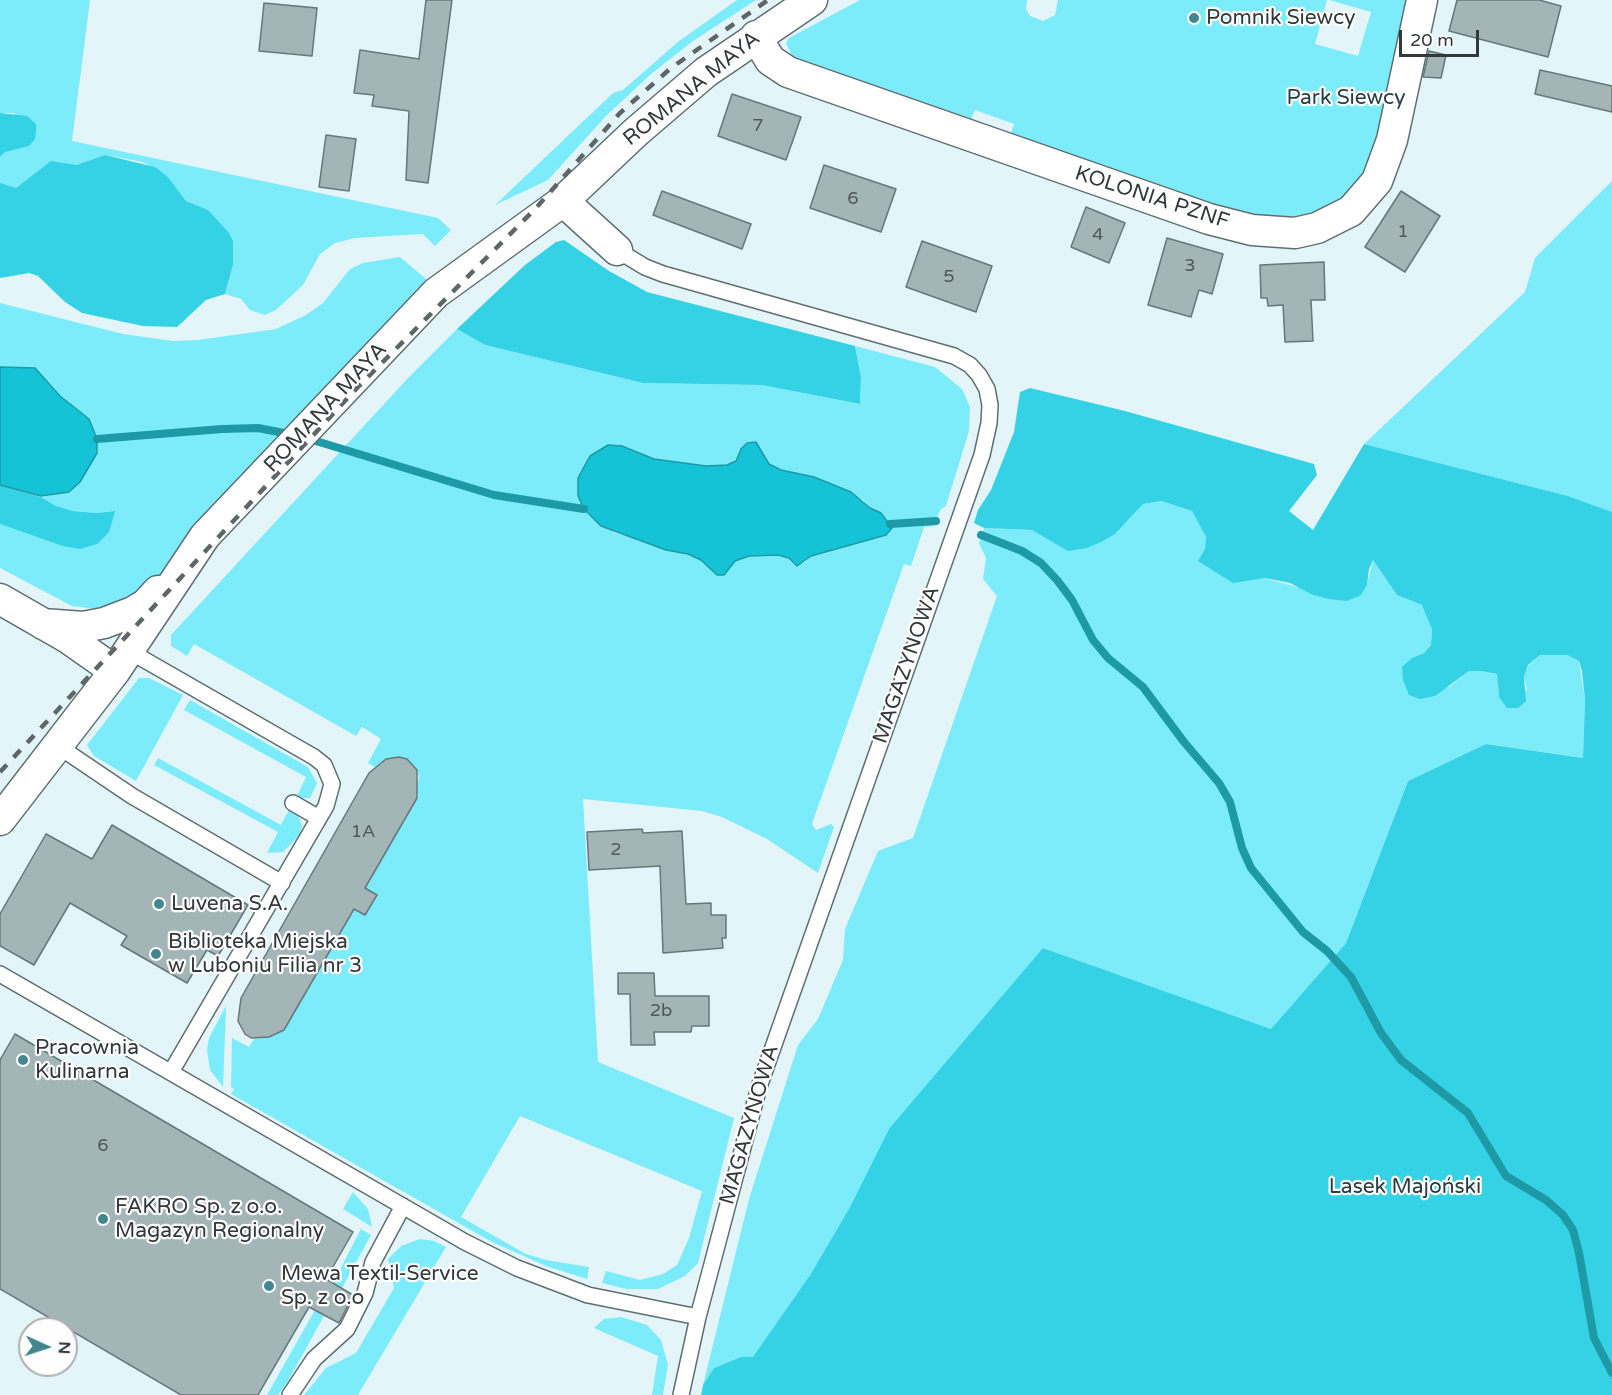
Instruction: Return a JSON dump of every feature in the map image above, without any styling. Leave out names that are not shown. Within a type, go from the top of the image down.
[{"type":"street","name":"ROMANA MAYA","points":[[0,820],[126,654],[237,516],[380,365],[558,206],[664,106],[756,36],[812,0]]},
{"type":"street","name":"KOLONIA PZNF","points":[[756,36],[770,60],[788,72],[1209,219],[1252,230],[1295,233],[1317,228],[1351,211],[1377,181],[1392,140],[1422,0]]},
{"type":"street","name":"MAGAZYNOWA","points":[[558,206],[618,250]]},
{"type":"street","name":"ROMANA MAYA","points":[[126,654],[205,536],[237,516]]},
{"type":"street","points":[[43,624],[83,627],[104,623],[133,612],[146,604],[205,536]]},
{"type":"street","points":[[0,599],[43,624],[126,654]]},
{"type":"lane","name":"MAGAZYNOWA","points":[[618,250],[645,267],[663,274],[954,356],[970,365],[979,375],[987,389],[990,405],[989,423],[982,455],[762,1078],[698,1317],[681,1395]]},
{"type":"lane","points":[[126,654],[324,765],[332,784],[331,795],[320,818],[171,1072]]},
{"type":"lane","points":[[58,746],[132,796],[282,883]]},
{"type":"lane","points":[[293,803],[320,818]]},
{"type":"lane","points":[[2,981],[171,1072],[403,1206],[517,1268],[565,1288],[602,1299],[698,1317]]},
{"type":"lane","points":[[290,1395],[314,1359],[347,1329],[365,1293],[373,1262],[403,1206]]},
{"type":"green space","points":[[0,0],[90,0],[72,141],[438,218],[451,230],[435,246],[423,234],[355,238],[335,243],[320,254],[303,285],[276,310],[265,315],[250,310],[241,299],[225,294],[233,265],[208,210],[186,201],[168,177],[143,162],[105,155],[76,165],[36,173],[16,188],[3,186],[0,183],[0,157],[5,152],[15,113],[0,113]]},
{"type":"green space","points":[[737,0],[756,0],[693,41],[651,74],[606,116],[548,180],[495,205],[613,93],[623,90],[679,41]]},
{"type":"green space","name":"Park Siewcy","points":[[860,0],[1027,0],[1026,9],[1030,16],[1043,21],[1055,15],[1058,0],[1327,0],[1315,44],[1358,56],[1371,12],[1329,0],[1412,0],[1378,152],[1357,188],[1324,213],[1293,220],[1258,219],[1205,205],[1010,136],[1014,124],[975,110],[969,124],[786,61],[791,54],[786,43],[789,38]]},
{"type":"green space","points":[[0,113],[27,116],[36,124],[36,131],[35,139],[29,146],[5,152],[0,157]]},
{"type":"green space","points":[[105,155],[155,167],[168,177],[186,201],[208,210],[229,233],[233,241],[233,265],[225,294],[206,300],[177,327],[143,326],[82,313],[65,302],[38,276],[29,273],[0,278],[0,183],[16,188],[51,161],[76,165]]},
{"type":"green space","points":[[1612,181],[1612,512],[1568,496],[1364,444],[1525,292],[1535,258]]},
{"type":"green space","points":[[564,240],[609,271],[647,292],[855,346],[861,377],[860,404],[762,385],[643,383],[485,345],[457,329],[525,265],[556,242]]},
{"type":"green space","points":[[400,257],[432,284],[370,340],[195,526],[198,530],[151,586],[133,600],[97,609],[72,606],[0,568],[0,524],[19,530],[114,511],[96,513],[73,511],[56,506],[41,497],[69,492],[89,419],[60,396],[35,368],[0,367],[0,303],[123,334],[173,341],[198,340],[276,329],[306,315],[323,303],[350,269],[363,263]]},
{"type":"green space","points":[[457,329],[485,345],[643,383],[762,385],[860,404],[861,377],[855,346],[935,367],[962,389],[970,407],[969,431],[946,506],[940,510],[934,526],[924,527],[911,566],[904,564],[812,824],[816,830],[831,824],[834,827],[818,873],[767,839],[722,817],[702,811],[583,799],[598,1062],[734,1118],[698,1263],[685,1276],[658,1289],[626,1289],[602,1283],[606,1271],[640,1280],[663,1274],[677,1265],[689,1238],[702,1191],[520,1116],[461,1217],[526,1254],[546,1260],[589,1267],[587,1279],[546,1266],[492,1242],[231,1094],[234,1089],[231,1087],[232,1038],[249,1047],[254,1039],[269,1037],[280,1029],[284,1030],[354,909],[365,915],[376,895],[365,888],[419,795],[416,793],[419,777],[417,769],[407,759],[386,759],[376,768],[368,763],[381,739],[362,727],[356,736],[194,644],[187,656],[171,646],[171,635],[409,377]],"holes":[[[608,445],[622,446],[654,459],[706,466],[727,465],[736,461],[741,449],[760,447],[769,464],[781,470],[814,477],[863,500],[870,508],[881,513],[886,535],[811,556],[804,563],[778,555],[749,556],[735,560],[724,575],[717,575],[701,560],[687,554],[613,532],[590,456]]]},
{"type":"green space","name":"Lasek Majoński","points":[[1030,388],[1125,411],[1314,464],[1317,475],[1289,511],[1313,530],[1364,444],[1568,496],[1612,512],[1612,1395],[701,1395],[703,1385],[714,1368],[741,1357],[753,1357],[810,1275],[850,1207],[889,1129],[1043,948],[1271,1029],[1346,943],[1408,781],[1486,744],[1583,758],[1585,700],[1582,671],[1579,661],[1567,655],[1540,655],[1528,665],[1524,677],[1526,701],[1518,708],[1507,708],[1499,697],[1497,674],[1481,671],[1469,671],[1435,696],[1420,699],[1409,695],[1403,680],[1402,667],[1412,658],[1424,653],[1431,645],[1432,629],[1422,605],[1397,595],[1373,560],[1367,585],[1361,595],[1347,601],[1313,595],[1290,583],[1265,578],[1233,583],[1198,561],[1205,549],[1206,537],[1192,511],[1161,501],[1143,504],[1115,534],[1101,542],[1087,548],[1068,551],[1032,530],[984,528],[974,523],[978,510],[991,490],[1014,432],[1020,392]]},
{"type":"green space","points":[[0,485],[41,497],[56,506],[73,511],[96,513],[115,511],[109,532],[97,544],[80,549],[63,546],[0,524]]},
{"type":"green space","points":[[1160,501],[1192,511],[1206,537],[1205,549],[1199,561],[1233,582],[1264,578],[1301,588],[1367,585],[1373,560],[1397,595],[1422,605],[1429,615],[1432,629],[1431,645],[1424,653],[1412,658],[1449,687],[1469,671],[1497,674],[1499,697],[1527,690],[1524,677],[1528,666],[1540,655],[1567,655],[1579,661],[1585,700],[1583,758],[1486,744],[1408,781],[1346,943],[1271,1029],[1043,948],[850,1207],[810,1275],[753,1358],[741,1357],[714,1368],[703,1385],[749,1199],[798,1045],[818,1019],[843,960],[845,929],[878,851],[913,838],[997,596],[983,579],[986,558],[979,543],[984,528],[1032,530],[1056,543],[1115,534],[1143,504]]},
{"type":"green space","points":[[139,678],[149,678],[183,695],[136,781],[94,756],[87,745]]},
{"type":"green space","points":[[190,700],[308,767],[317,783],[310,798],[296,798],[306,777],[184,710]]},
{"type":"green space","points":[[158,758],[281,825],[290,808],[298,815],[302,825],[299,836],[283,852],[267,853],[278,832],[154,765]]},
{"type":"green space","points":[[226,1006],[223,1087],[210,1070],[207,1050],[209,1038]]},
{"type":"green space","points":[[353,1192],[368,1209],[372,1227],[343,1209]]},
{"type":"green space","points":[[361,1229],[371,1235],[342,1288],[333,1283]]},
{"type":"green space","points":[[420,1239],[434,1241],[446,1247],[358,1395],[304,1395],[326,1368],[356,1353],[394,1288],[388,1259],[401,1246]]},
{"type":"green space","points":[[315,1310],[324,1316],[288,1381],[278,1395],[267,1395]]},
{"type":"green space","points":[[621,1317],[647,1325],[661,1340],[668,1365],[663,1395],[652,1395],[658,1356],[594,1328],[604,1319]]},
{"type":"shaded area","points":[[0,367],[35,368],[60,396],[89,419],[97,439],[97,453],[80,482],[69,492],[41,496],[0,485]]},
{"type":"shaded area","points":[[756,442],[769,464],[781,470],[814,477],[851,492],[870,508],[881,513],[892,528],[886,535],[811,556],[797,566],[789,558],[778,555],[749,556],[735,561],[724,575],[717,575],[701,560],[688,554],[666,550],[601,526],[584,509],[578,496],[578,478],[590,456],[608,445],[622,446],[654,459],[706,466],[727,465],[736,461],[741,449],[747,443]]},
{"type":"building","points":[[426,0],[452,0],[428,183],[406,180],[409,111],[372,106],[374,95],[354,93],[360,50],[419,59]]},
{"type":"building","points":[[1457,0],[1539,0],[1561,6],[1548,57],[1449,31]]},
{"type":"building","points":[[264,3],[317,8],[312,56],[259,51]]},
{"type":"building","points":[[1429,51],[1446,55],[1441,78],[1423,77]]},
{"type":"building","points":[[1540,70],[1612,86],[1612,112],[1535,94]]},
{"type":"building","points":[[732,94],[801,117],[786,160],[718,136]]},
{"type":"building","points":[[326,135],[356,139],[349,191],[319,187]]},
{"type":"building","points":[[824,165],[896,189],[881,232],[810,208]]},
{"type":"building","points":[[662,191],[751,224],[742,249],[653,215]]},
{"type":"building","points":[[1401,191],[1440,216],[1405,272],[1365,247]]},
{"type":"building","points":[[1086,207],[1125,223],[1109,263],[1071,247]]},
{"type":"building","points":[[1167,238],[1223,254],[1212,294],[1199,290],[1191,317],[1148,305]]},
{"type":"building","points":[[922,241],[992,266],[976,312],[906,287]]},
{"type":"building","points":[[1324,262],[1325,300],[1311,300],[1313,341],[1285,342],[1283,305],[1268,306],[1267,298],[1261,298],[1260,265]]},
{"type":"building","points":[[399,757],[407,759],[417,770],[417,798],[365,888],[377,895],[365,915],[354,909],[284,1030],[269,1037],[251,1038],[245,1034],[238,1021],[241,998],[369,773],[386,759]]},
{"type":"building","name":"Luvena S.A.","points":[[112,825],[248,905],[218,956],[207,950],[187,983],[121,945],[127,936],[70,903],[34,965],[0,946],[0,914],[46,834],[92,859]]},
{"type":"building","points":[[642,829],[643,833],[682,831],[686,904],[711,903],[711,915],[726,915],[726,938],[722,938],[723,948],[663,953],[660,866],[589,870],[587,832]]},
{"type":"building","points":[[618,973],[654,973],[655,996],[709,996],[709,1026],[692,1026],[691,1032],[654,1032],[655,1045],[631,1045],[630,994],[618,994]]},
{"type":"building","points":[[15,1034],[353,1232],[326,1279],[353,1295],[339,1323],[309,1307],[258,1395],[181,1395],[78,1335],[78,1317],[48,1317],[0,1289],[0,1060]]},
{"type":"waterway","points":[[97,439],[258,428],[294,435]]},
{"type":"waterway","points":[[306,438],[494,495],[584,509]]},
{"type":"waterway","points":[[890,524],[936,521]]},
{"type":"waterway","points":[[981,535],[1022,551],[1041,563],[1057,580],[1072,600],[1093,640],[1108,658],[1143,687],[1184,742],[1219,783],[1230,802],[1242,848],[1251,868],[1303,932],[1327,951],[1351,977],[1381,1033],[1401,1060],[1468,1113],[1506,1176],[1546,1200],[1563,1215],[1573,1230],[1579,1253],[1594,1338],[1612,1373]]},
{"type":"railway","points":[[0,772],[358,387],[536,208],[620,113],[671,68],[768,0]]},
{"type":"place","name":"Pomnik Siewcy","points":[[1194,18]]},
{"type":"place","name":"Luvena S.A.","points":[[159,904]]},
{"type":"place","name":"Biblioteka Miejska w Luboniu Filia nr 3","points":[[156,954]]},
{"type":"place","name":"Pracownia Kulinarna","points":[[23,1060]]},
{"type":"place","name":"FAKRO Sp. z o.o. Magazyn Regionalny","points":[[103,1219]]},
{"type":"place","name":"Mewa Textil-Service Sp. z o.o","points":[[269,1286]]}]
